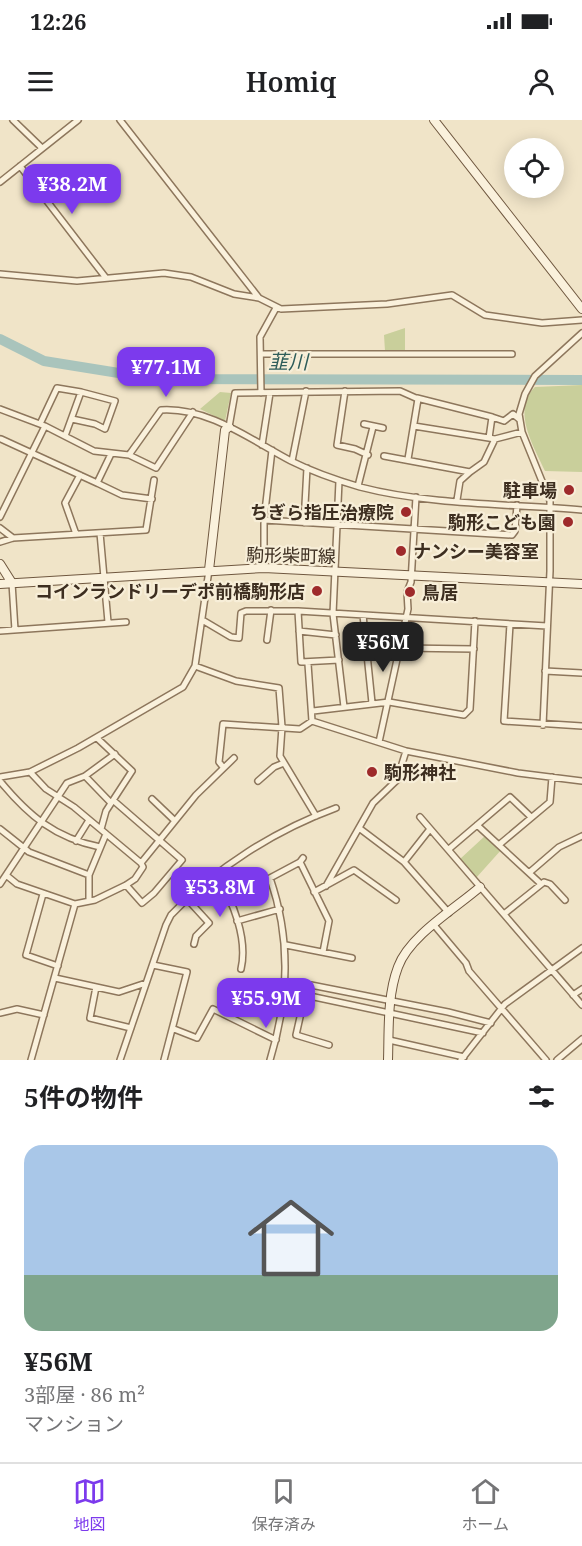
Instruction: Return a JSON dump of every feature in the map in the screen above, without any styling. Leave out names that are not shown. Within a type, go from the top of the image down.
[{"type":"street","points":[[13,120],[42,148]]},
{"type":"street","points":[[0,182],[78,120]]},
{"type":"street","points":[[120,120],[259,298]]},
{"type":"street","points":[[434,120],[581,306]]},
{"type":"street","points":[[20,166],[106,278]]},
{"type":"street","points":[[0,274],[69,281],[164,273],[191,276],[234,294],[259,298],[276,308],[384,304],[452,296],[484,315],[542,323],[582,321]]},
{"type":"street","points":[[262,389],[260,337],[276,308]]},
{"type":"street","points":[[543,724],[550,507],[540,471],[522,432],[519,419],[522,400],[535,376],[581,336]]},
{"type":"street","points":[[261,354],[512,354]]},
{"type":"street","points":[[0,517],[32,452],[57,388],[115,401],[105,429],[72,419]]},
{"type":"street","points":[[100,847],[76,841],[40,822],[26,812],[0,779],[30,772],[97,738],[178,691],[189,679],[195,666],[204,621],[225,430],[229,427],[235,393],[262,389],[270,393],[400,391],[417,398],[504,421],[513,414],[519,419]]},
{"type":"street","points":[[292,461],[306,391]]},
{"type":"street","points":[[345,391],[336,445],[355,448],[368,455]]},
{"type":"street","points":[[65,436],[81,393]]},
{"type":"street","points":[[262,445],[270,393]]},
{"type":"street","points":[[408,459],[417,398]]},
{"type":"street","points":[[0,409],[42,425],[94,451],[129,455],[156,468],[193,412]]},
{"type":"street","points":[[129,455],[161,411],[193,412],[229,427],[307,468],[358,486],[416,497],[582,510]]},
{"type":"street","points":[[457,500],[460,481],[484,462],[492,438],[492,417]]},
{"type":"street","points":[[364,424],[382,428]]},
{"type":"street","points":[[414,426],[492,438],[522,432]]},
{"type":"street","points":[[358,486],[368,455],[373,427]]},
{"type":"street","points":[[0,440],[32,452],[122,495],[152,499]]},
{"type":"street","points":[[264,568],[264,520],[272,450]]},
{"type":"street","points":[[97,483],[111,454]]},
{"type":"street","points":[[384,456],[470,472]]},
{"type":"street","points":[[304,523],[307,468]]},
{"type":"street","points":[[76,534],[65,503],[80,475]]},
{"type":"street","points":[[0,542],[13,538],[146,530],[154,480]]},
{"type":"street","points":[[339,481],[333,614],[344,707]]},
{"type":"street","points":[[379,742],[406,617],[406,592],[411,574],[416,497]]},
{"type":"street","points":[[264,520],[512,535],[515,531],[517,505]]},
{"type":"street","points":[[0,528],[13,538]]},
{"type":"street","points":[[100,533],[108,622]]},
{"type":"street","points":[[0,564],[12,583],[15,630]]},
{"type":"street","name":"駒形柴町線","points":[[0,584],[264,568],[582,584]]},
{"type":"street","points":[[204,621],[231,637],[239,638],[242,613],[270,610],[547,626]]},
{"type":"street","points":[[267,640],[270,610]]},
{"type":"street","points":[[298,611],[301,663],[339,660]]},
{"type":"street","points":[[363,615],[372,703]]},
{"type":"street","points":[[313,711],[389,702],[464,715],[470,709],[474,621]]},
{"type":"street","points":[[0,631],[126,622]]},
{"type":"street","points":[[510,624],[504,721],[582,726]]},
{"type":"street","points":[[299,631],[336,635]]},
{"type":"street","points":[[401,648],[474,649]]},
{"type":"street","points":[[223,766],[219,762],[223,724],[255,728],[300,729],[312,720],[308,664]]},
{"type":"street","points":[[195,666],[236,681],[279,688],[282,727],[279,750],[284,763],[316,816]]},
{"type":"street","points":[[545,671],[582,673]]},
{"type":"street","points":[[312,720],[406,751],[582,781]]},
{"type":"street","points":[[97,738],[132,771],[112,802],[100,829]]},
{"type":"street","points":[[326,886],[373,803],[397,780],[406,751]]},
{"type":"street","points":[[0,884],[67,783],[85,776],[115,754]]},
{"type":"street","points":[[141,863],[174,820],[223,766],[234,758]]},
{"type":"street","points":[[258,781],[274,767],[284,763]]},
{"type":"street","points":[[6,875],[17,885],[75,904],[89,901],[126,885],[137,877],[143,867],[89,820],[42,786],[30,772]]},
{"type":"street","points":[[85,776],[112,802],[181,858],[181,862],[142,903],[126,885]]},
{"type":"street","points":[[500,844],[550,802],[552,777]]},
{"type":"street","points":[[448,849],[510,797],[531,817]]},
{"type":"street","points":[[152,799],[174,820]]},
{"type":"street","points":[[120,1060],[168,921],[188,900],[252,848],[336,808]]},
{"type":"street","points":[[420,817],[582,1005]]},
{"type":"street","points":[[76,841],[89,820]]},
{"type":"street","points":[[477,825],[541,884]]},
{"type":"street","points":[[359,828],[404,862],[449,913]]},
{"type":"street","points":[[0,829],[24,849],[56,864],[89,875]]},
{"type":"street","points":[[404,862],[430,829]]},
{"type":"street","points":[[89,901],[89,875],[106,834]]},
{"type":"street","points":[[530,872],[560,847],[582,836]]},
{"type":"street","points":[[270,1060],[276,1040],[287,974],[286,945],[280,909],[270,878],[301,860],[329,921],[323,952]]},
{"type":"street","points":[[314,892],[354,870],[396,900]]},
{"type":"street","points":[[217,876],[237,921],[242,956],[241,969]]},
{"type":"street","points":[[504,914],[541,884],[548,882],[565,900]]},
{"type":"street","points":[[388,1060],[390,1001],[398,966],[419,937],[480,886]]},
{"type":"street","points":[[43,894],[26,955],[58,966]]},
{"type":"street","points":[[188,900],[210,923],[196,936],[194,944]]},
{"type":"street","points":[[31,1060],[75,904]]},
{"type":"street","points":[[237,921],[280,909]]},
{"type":"street","points":[[434,925],[546,1060]]},
{"type":"street","points":[[286,945],[352,958]]},
{"type":"street","points":[[389,1040],[463,1058],[501,1008],[551,968],[582,948]]},
{"type":"street","points":[[153,965],[187,972],[174,1029],[164,1060]]},
{"type":"street","points":[[55,978],[118,992],[146,983]]},
{"type":"street","points":[[311,985],[490,1023]]},
{"type":"street","points":[[96,987],[90,1018],[131,1028]]},
{"type":"street","points":[[573,995],[582,989]]},
{"type":"street","points":[[283,1003],[300,992],[305,995],[483,1033]]},
{"type":"street","points":[[305,995],[296,1035],[329,1045]]},
{"type":"street","points":[[0,1013],[17,1009],[44,1015]]},
{"type":"street","points":[[174,1029],[197,1038],[213,1009],[276,1040]]},
{"type":"street","points":[[557,1060],[582,1039]]},
{"type":"green space","points":[[405,328],[405,351],[385,351],[384,335]]},
{"type":"green space","points":[[582,385],[582,472],[545,471],[527,429],[525,406],[528,396],[535,387]]},
{"type":"green space","points":[[220,392],[231,393],[225,421],[200,409]]},
{"type":"green space","points":[[486,835],[502,849],[476,878],[460,859]]},
{"type":"waterway","name":"韮川","points":[[0,339],[44,361],[156,379],[582,380]]},
{"type":"place","name":"駐車場","points":[[569,490]]},
{"type":"place","name":"ちぎら指圧治療院","points":[[406,512]]},
{"type":"place","name":"駒形こども園","points":[[568,522]]},
{"type":"place","name":"ナンシー美容室","points":[[401,551]]},
{"type":"place","name":"コインランドリーデポ前橋駒形店","points":[[317,591]]},
{"type":"place","name":"鳥居","points":[[410,592]]},
{"type":"place","name":"駒形神社","points":[[372,772]]}]
